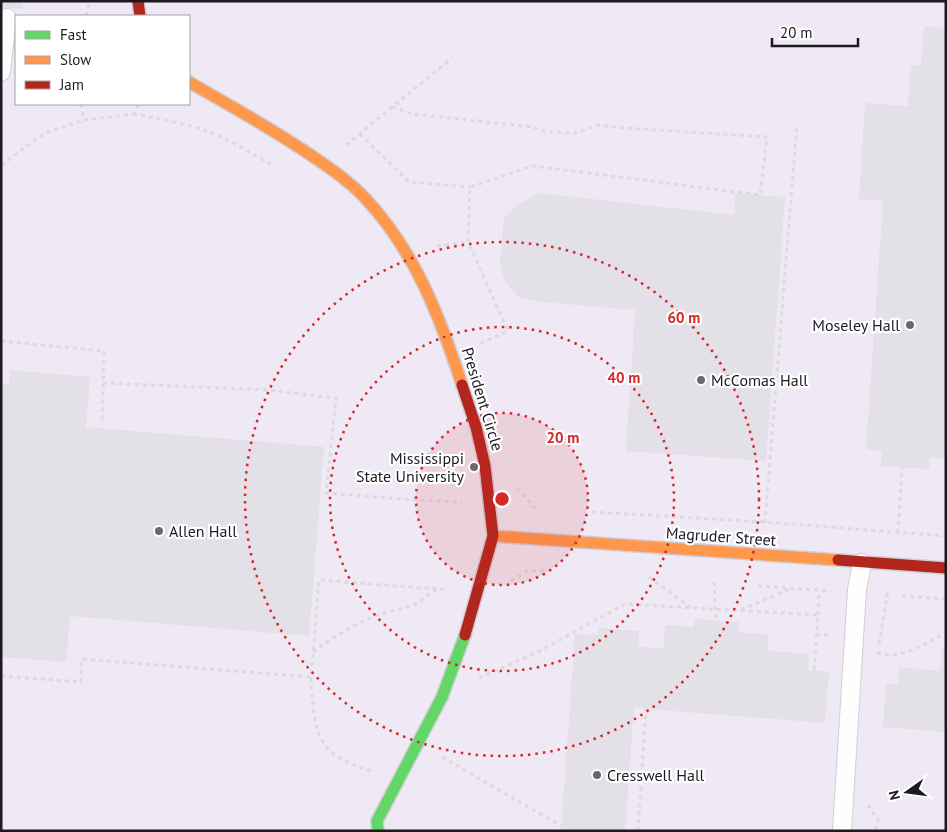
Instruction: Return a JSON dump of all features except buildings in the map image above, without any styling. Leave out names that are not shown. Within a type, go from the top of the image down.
[{"type":"street","points":[[138,1],[140,15]]},
{"type":"street","name":"President Circle","points":[[190,83],[291,141],[341,176],[365,198],[392,230],[413,262],[447,338],[476,427],[485,466],[491,505],[493,536],[459,654],[442,697],[377,826]]},
{"type":"street","name":"Magruder Street","points":[[493,536],[531,537],[946,568]]},
{"type":"lane","points":[[1,72],[7,18]]},
{"type":"lane","points":[[842,831],[857,590],[862,563]]},
{"type":"path","points":[[86,15],[90,1]]},
{"type":"path","points":[[342,149],[452,58]]},
{"type":"path","points":[[80,105],[85,120]]},
{"type":"path","points":[[1,165],[45,133],[85,120],[133,114],[138,105]]},
{"type":"path","points":[[360,134],[409,182],[470,187],[532,166],[760,195],[767,137],[624,128],[598,124],[575,133],[547,132],[532,127],[413,114],[392,107]]},
{"type":"path","points":[[765,586],[765,522],[797,124]]},
{"type":"path","points":[[470,187],[468,242],[508,331],[472,347]]},
{"type":"path","points":[[430,246],[468,242]]},
{"type":"path","points":[[1,341],[104,350],[102,423]]},
{"type":"path","points":[[103,383],[268,390],[336,398],[326,493],[535,509]]},
{"type":"path","points":[[902,467],[896,565],[887,594],[878,654],[899,655],[946,633]]},
{"type":"path","points":[[790,524],[946,536]]},
{"type":"path","points":[[373,771],[352,766],[335,756],[321,742],[313,718],[311,677],[319,580],[478,593],[498,598],[506,585],[517,576],[527,571],[548,570]]},
{"type":"path","points":[[640,576],[659,578]]},
{"type":"path","points":[[649,577],[691,608]]},
{"type":"path","points":[[705,581],[723,583]]},
{"type":"path","points":[[714,582],[716,620]]},
{"type":"path","points":[[756,586],[820,591],[857,590]]},
{"type":"path","points":[[740,610],[791,588]]},
{"type":"path","points":[[313,652],[330,639],[355,625],[376,616],[414,605],[436,589]]},
{"type":"path","points":[[814,671],[820,591]]},
{"type":"path","points":[[887,594],[946,600]]},
{"type":"path","points":[[471,682],[540,651],[625,604],[818,615]]},
{"type":"path","points":[[1,676],[80,682],[82,659],[311,677]]},
{"type":"path","points":[[638,831],[646,709]]},
{"type":"path","points":[[439,755],[561,826]]},
{"type":"path","points":[[869,798],[869,807],[878,820],[875,831]]},
{"type":"shaded area","name":"Mississippi State University","points":[[1,1],[946,1],[946,831],[1,831]]},
{"type":"traffic: fast","points":[[378,831],[377,821],[442,697],[465,635]]},
{"type":"traffic: slow","points":[[190,83],[253,119],[328,167],[354,187],[383,218],[412,263],[424,286],[445,335],[462,385]]},
{"type":"traffic: slow","points":[[493,536],[838,560]]},
{"type":"traffic: jam","points":[[138,1],[140,15]]},
{"type":"traffic: jam","points":[[462,385],[476,427],[485,466],[493,536],[465,635]]},
{"type":"traffic: jam","points":[[838,560],[946,568]]},
{"type":"place","name":"Moseley Hall","points":[[910,325]]},
{"type":"place","name":"McComas Hall","points":[[701,380]]},
{"type":"place","name":"Mississippi State University","points":[[474,467]]},
{"type":"place","name":"Allen Hall","points":[[159,531]]},
{"type":"place","name":"Cresswell Hall","points":[[597,775]]}]
